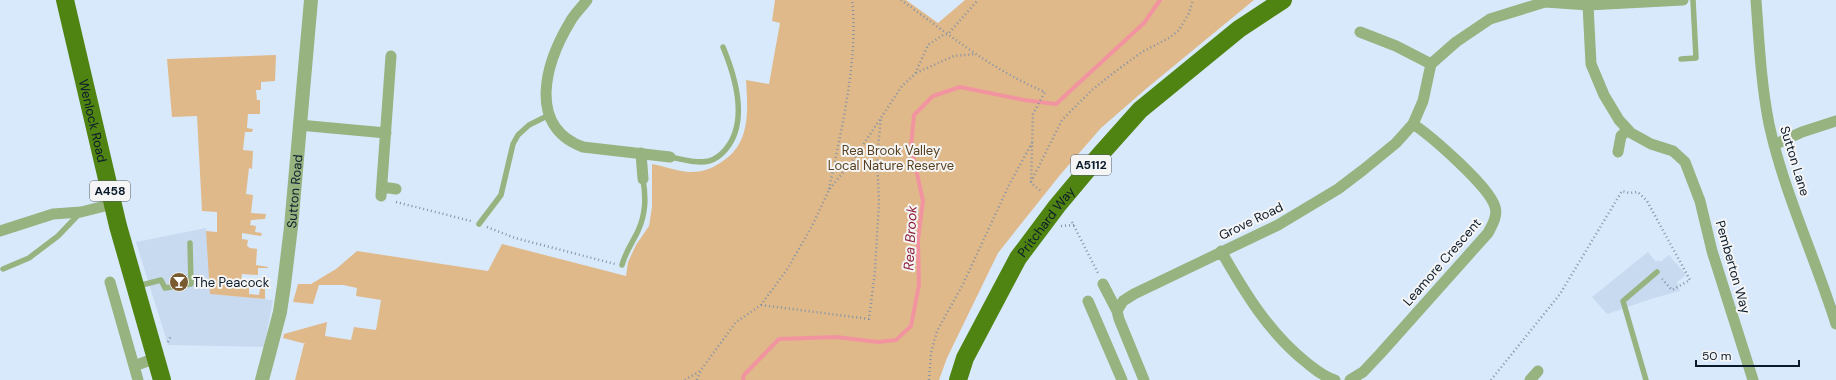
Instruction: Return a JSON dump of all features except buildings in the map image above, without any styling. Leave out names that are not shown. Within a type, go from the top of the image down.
[{"type":"main road","name":"Wenlock Road","points":[[65,0],[113,204],[162,380]]},
{"type":"main road","name":"Pritchard Way","points":[[958,380],[965,358],[1018,258],[1057,206],[1098,157],[1140,110],[1239,29],[1283,0]]},
{"type":"street","name":"Sutton Road","points":[[262,380],[280,312],[284,285],[291,227],[311,0]]},
{"type":"street","points":[[587,0],[570,21],[556,49],[548,75],[545,96],[549,115],[557,132],[569,142],[601,151],[641,153],[670,157]]},
{"type":"street","points":[[1360,32],[1396,46],[1431,64],[1456,42],[1490,19],[1545,1],[1588,6],[1678,0]]},
{"type":"street","name":"Sutton Lane","points":[[1756,0],[1764,98],[1774,145],[1836,324]]},
{"type":"street","points":[[1588,6],[1591,64],[1604,95],[1627,130],[1621,136],[1618,152]]},
{"type":"street","points":[[390,56],[382,191],[396,189]]},
{"type":"street","name":"Grove Road","points":[[1117,311],[1123,301],[1134,294],[1278,225],[1338,189],[1396,143],[1413,124],[1423,101],[1431,64]]},
{"type":"street","points":[[1774,145],[1802,132],[1836,121]]},
{"type":"street","name":"Leamore Crescent","points":[[1350,380],[1363,372],[1380,354],[1488,233],[1495,221],[1496,207],[1489,195],[1447,152],[1413,124]]},
{"type":"street","points":[[299,125],[386,133]]},
{"type":"street","name":"Pemberton Way","points":[[1627,130],[1651,144],[1673,151],[1686,162],[1700,201],[1712,251],[1752,380]]},
{"type":"street","points":[[641,153],[643,179]]},
{"type":"street","points":[[0,231],[52,214],[81,212],[113,204]]},
{"type":"street","points":[[1221,251],[1250,300],[1278,338],[1319,372],[1336,380]]},
{"type":"street","points":[[110,282],[138,380]]},
{"type":"street","points":[[1103,284],[1117,311],[1118,319],[1144,380]]},
{"type":"street","points":[[1088,301],[1122,380]]},
{"type":"street","points":[[134,366],[156,358]]},
{"type":"street","points":[[1530,380],[1538,371]]},
{"type":"lane","points":[[1681,59],[1696,58],[1693,0]]},
{"type":"lane","points":[[670,157],[700,162],[710,161],[721,155],[730,144],[735,132],[738,115],[738,97],[730,63],[723,46]]},
{"type":"lane","points":[[479,224],[501,195],[513,144],[518,135],[530,124],[549,115]]},
{"type":"lane","points":[[622,265],[644,216],[646,200],[643,179]]},
{"type":"lane","points":[[3,270],[29,258],[58,236],[81,212]]},
{"type":"lane","points":[[135,287],[161,280],[165,288],[191,284],[190,243]]},
{"type":"lane","points":[[1646,380],[1623,300],[1657,272]]},
{"type":"path","points":[[829,190],[850,74],[854,17],[852,0]]},
{"type":"path","points":[[901,0],[975,54],[1023,83],[1044,92],[1034,114],[1031,183]]},
{"type":"path","points":[[915,74],[928,45],[943,35],[948,34],[978,0]]},
{"type":"path","points":[[1031,183],[1062,120],[1092,90],[1116,71],[1142,52],[1168,38],[1179,30],[1189,13],[1193,0]]},
{"type":"path","points":[[697,380],[701,370],[736,322],[761,305],[788,268],[812,226],[829,190],[853,160],[902,86],[915,74],[954,56],[975,54]]},
{"type":"path","points":[[761,305],[869,319],[875,271],[879,202],[877,158],[881,117]]},
{"type":"path","points":[[929,380],[931,353],[937,331],[963,284],[1009,185],[1032,142]]},
{"type":"path","points":[[1031,183],[1042,192]]},
{"type":"path","points":[[1491,380],[1560,294],[1622,191],[1629,193],[1638,192],[1647,201],[1690,280],[1672,290],[1657,272]]},
{"type":"path","points":[[395,202],[479,224],[515,238],[622,265]]},
{"type":"path","points":[[1072,222],[1103,284]]},
{"type":"path","points":[[1064,226],[1074,225]]},
{"type":"path","points":[[685,380],[701,370]]},
{"type":"shaded area","name":"The Peacock","points":[[206,228],[211,294],[273,300],[264,347],[168,345],[136,242]]},
{"type":"shaded area","points":[[1648,252],[1656,262],[1658,260],[1660,262],[1669,255],[1686,275],[1677,282],[1680,291],[1607,314],[1592,297]]},
{"type":"green space","name":"Rea Brook Valley Local Nature Reserve","points":[[775,0],[906,0],[938,23],[965,0],[1254,0],[1101,128],[1060,175],[998,253],[947,358],[939,380],[295,380],[304,344],[306,344],[283,338],[284,334],[327,322],[325,336],[351,340],[354,327],[376,330],[381,300],[356,296],[357,288],[343,285],[319,285],[313,304],[293,302],[298,284],[311,284],[336,269],[357,251],[488,271],[502,244],[626,276],[628,262],[636,245],[649,226],[652,207],[652,164],[686,172],[703,171],[720,163],[730,156],[737,147],[742,137],[747,115],[746,80],[769,84],[780,23],[772,21]]},
{"type":"green space","points":[[276,55],[275,81],[261,82],[261,90],[256,90],[257,100],[260,100],[260,114],[248,114],[247,128],[253,129],[252,132],[245,132],[243,150],[253,151],[252,169],[249,168],[246,194],[253,195],[251,213],[266,214],[265,219],[251,220],[250,225],[256,226],[255,232],[262,233],[261,236],[242,233],[242,239],[248,240],[247,246],[250,248],[257,249],[256,265],[268,268],[258,268],[258,275],[242,274],[241,283],[249,284],[249,294],[259,295],[260,288],[265,288],[265,299],[210,294],[206,231],[217,232],[217,212],[202,211],[197,116],[172,117],[167,59]]},
{"type":"waterway","name":"Rea Brook","points":[[743,380],[744,375],[779,339],[836,337],[878,342],[896,340],[911,326],[919,285],[918,240],[923,201],[911,146],[914,115],[933,96],[960,87],[1024,100],[1056,104],[1144,23],[1160,0]]},
{"type":"place","name":"The Peacock","points":[[179,282]]}]
